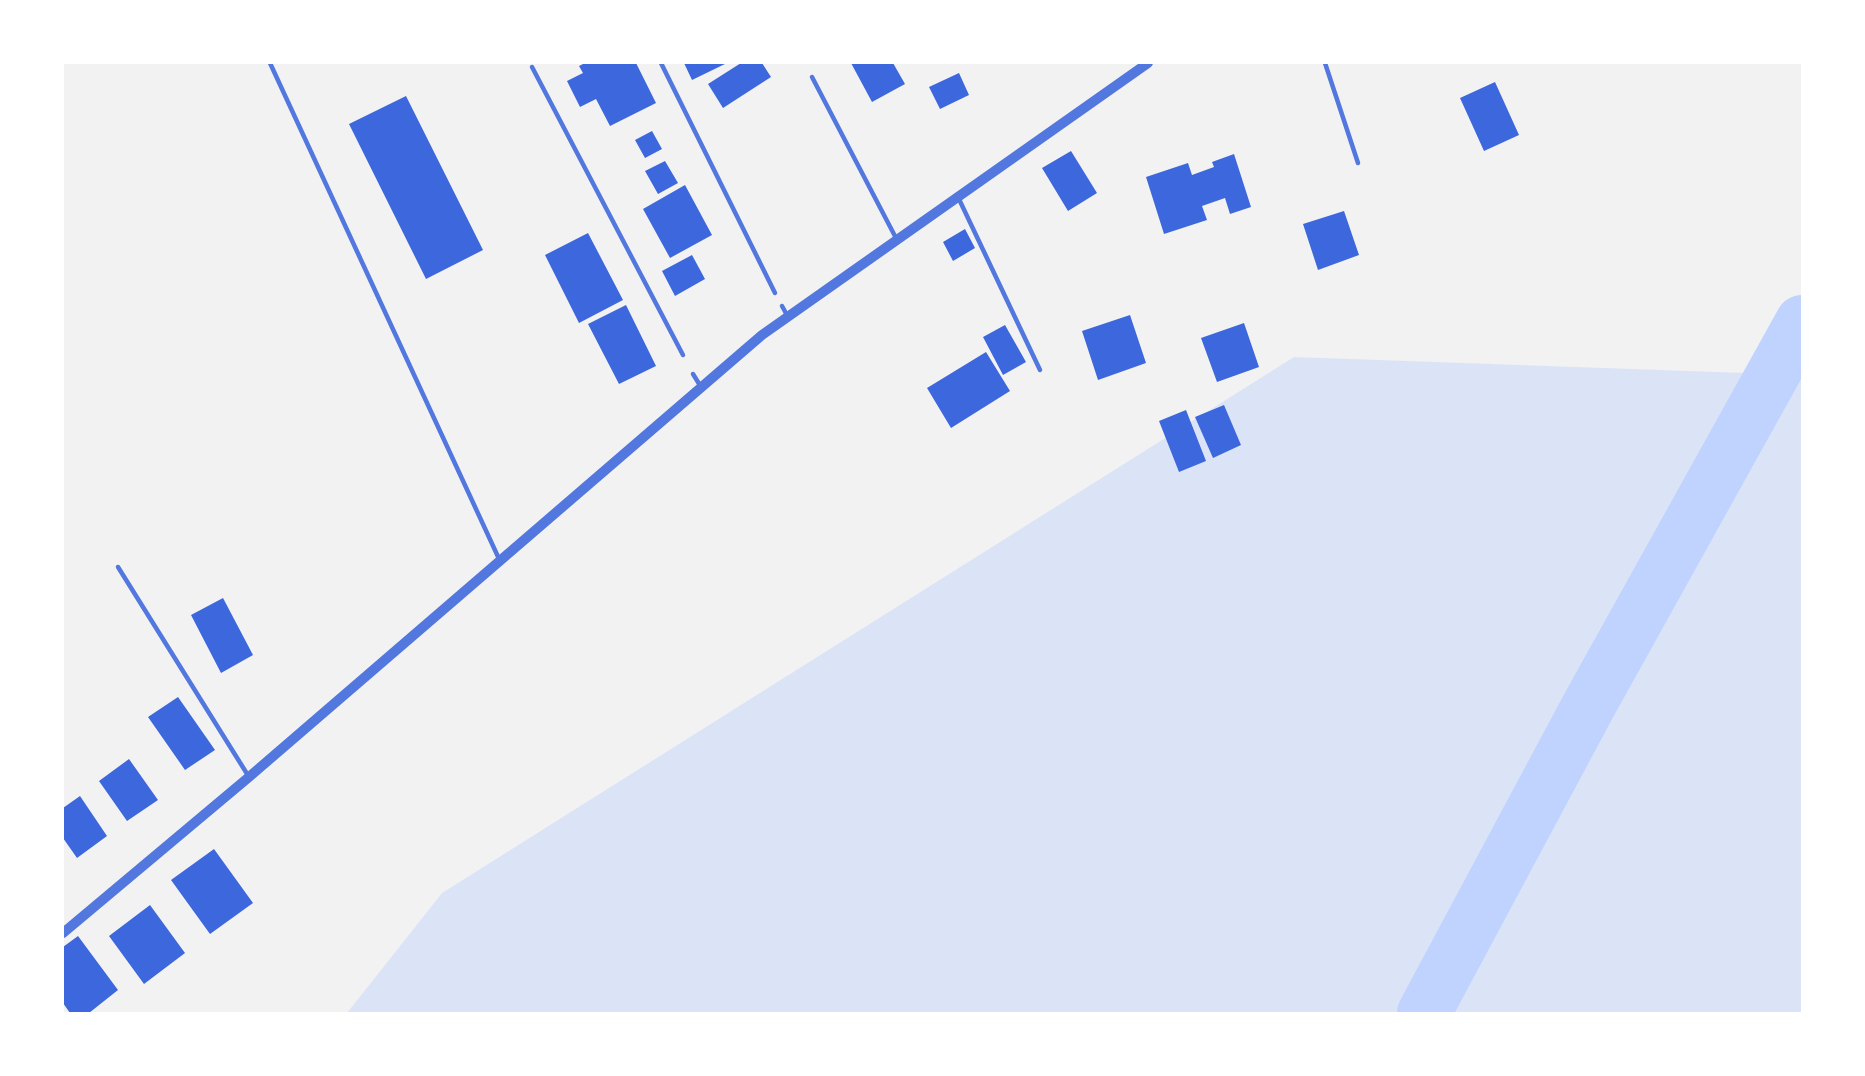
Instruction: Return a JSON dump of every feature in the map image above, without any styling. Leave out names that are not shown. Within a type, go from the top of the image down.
[{"type":"street","points":[[63,933],[249,777],[762,335],[1148,63]]},
{"type":"lane","points":[[270,63],[500,561]]},
{"type":"lane","points":[[661,63],[775,293]]},
{"type":"lane","points":[[1325,63],[1358,164]]},
{"type":"lane","points":[[532,67],[683,356]]},
{"type":"lane","points":[[812,77],[897,240]]},
{"type":"lane","points":[[958,197],[1040,370]]},
{"type":"lane","points":[[782,306],[788,317]]},
{"type":"lane","points":[[693,374],[701,387]]},
{"type":"lane","points":[[118,567],[249,777]]},
{"type":"shaded area","points":[[1294,357],[1802,375],[1802,1013],[347,1013],[442,893]]},
{"type":"building","points":[[585,63],[636,63],[656,103],[610,126],[596,99],[580,107],[567,81],[583,73],[579,66]]},
{"type":"building","points":[[684,63],[727,63],[692,80]]},
{"type":"building","points":[[741,63],[762,63],[771,77],[723,108],[708,84]]},
{"type":"building","points":[[851,63],[893,63],[905,84],[872,102]]},
{"type":"building","points":[[959,73],[969,95],[940,109],[929,87]]},
{"type":"building","points":[[1495,82],[1519,135],[1484,151],[1460,98]]},
{"type":"building","points":[[406,96],[483,250],[426,279],[349,124]]},
{"type":"building","points":[[652,131],[662,149],[645,158],[635,140]]},
{"type":"building","points":[[1071,151],[1097,193],[1068,211],[1042,168]]},
{"type":"building","points":[[1234,154],[1251,207],[1230,214],[1225,198],[1202,206],[1207,220],[1164,234],[1146,177],[1188,163],[1192,175],[1214,167],[1212,162]]},
{"type":"building","points":[[665,161],[678,183],[658,194],[645,171]]},
{"type":"building","points":[[685,185],[712,235],[670,258],[643,209]]},
{"type":"building","points":[[1344,211],[1359,255],[1318,270],[1303,224]]},
{"type":"building","points":[[965,229],[975,248],[953,261],[943,242]]},
{"type":"building","points":[[588,233],[623,300],[579,323],[545,255]]},
{"type":"building","points":[[692,255],[705,279],[675,296],[662,271]]},
{"type":"building","points":[[626,305],[656,366],[619,384],[588,324]]},
{"type":"building","points":[[1130,315],[1146,363],[1098,380],[1082,331]]},
{"type":"building","points":[[1244,323],[1259,367],[1217,382],[1201,338]]},
{"type":"building","points":[[1005,325],[1026,362],[1003,375],[983,337]]},
{"type":"building","points":[[986,352],[1010,391],[951,428],[927,388]]},
{"type":"building","points":[[1224,405],[1241,445],[1213,458],[1195,417]]},
{"type":"building","points":[[1186,410],[1206,461],[1179,472],[1159,421]]},
{"type":"building","points":[[223,598],[253,655],[221,673],[191,615]]},
{"type":"building","points":[[178,697],[215,750],[185,770],[148,717]]},
{"type":"building","points":[[129,759],[158,800],[127,821],[99,781]]},
{"type":"building","points":[[80,796],[107,836],[77,858],[63,838],[63,808]]},
{"type":"building","points":[[214,849],[253,903],[210,934],[171,880]]},
{"type":"building","points":[[150,905],[185,953],[144,984],[109,936]]},
{"type":"building","points":[[78,936],[118,990],[89,1013],[70,1013],[63,1003],[63,947]]},
{"type":"waterway","points":[[1424,1013],[1589,705],[1802,322]]}]
